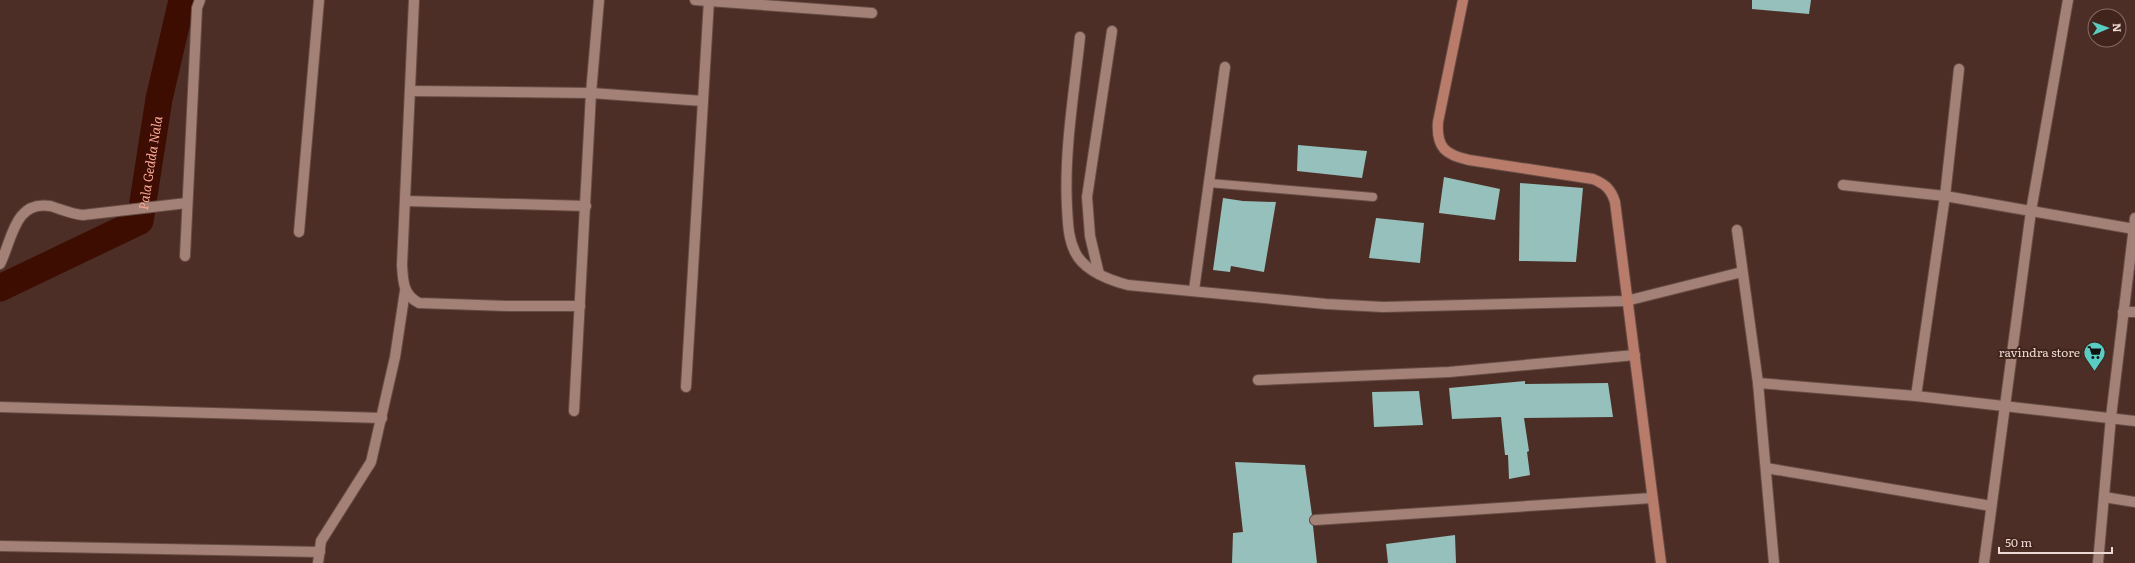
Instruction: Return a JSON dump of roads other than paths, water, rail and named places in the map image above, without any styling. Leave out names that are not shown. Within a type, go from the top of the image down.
[{"type":"street","points":[[185,256],[197,8],[200,0]]},
{"type":"street","points":[[299,232],[319,0]]},
{"type":"street","points":[[414,0],[402,265],[403,280],[406,290],[411,299],[419,303],[580,306]]},
{"type":"street","points":[[574,411],[591,94],[599,0]]},
{"type":"street","points":[[695,0],[872,13]]},
{"type":"street","points":[[686,387],[708,0]]},
{"type":"street","points":[[1463,0],[1438,122],[1437,133],[1445,151],[1454,157],[1593,179],[1603,183],[1612,191],[1615,202],[1626,302],[1635,355],[1661,563]]},
{"type":"street","points":[[1984,563],[2031,211],[2068,0]]},
{"type":"street","points":[[1098,274],[1090,236],[1087,197],[1112,31]]},
{"type":"street","points":[[1080,37],[1066,172],[1069,237],[1075,253],[1083,264],[1113,282],[1128,286],[1194,290],[1326,304],[1383,307],[1626,302],[1742,272]]},
{"type":"street","points":[[1194,290],[1226,67]]},
{"type":"street","points":[[1916,396],[1946,196],[1959,70]]},
{"type":"street","points":[[411,91],[591,94],[703,101]]},
{"type":"street","points":[[1842,185],[1946,196],[2134,229]]},
{"type":"street","points":[[406,201],[586,206]]},
{"type":"street","points":[[0,264],[18,218],[26,210],[43,206],[83,215],[187,203]]},
{"type":"street","points":[[2098,563],[2111,417],[2135,218]]},
{"type":"street","points":[[1737,230],[1758,383],[1774,563]]},
{"type":"street","points":[[318,563],[321,541],[370,462],[382,418],[395,357],[406,290]]},
{"type":"street","points":[[2123,312],[2135,312]]},
{"type":"street","points":[[1258,380],[1449,372],[1635,355]]},
{"type":"street","points":[[1758,383],[1916,396],[2111,417],[2135,421]]},
{"type":"street","points":[[0,407],[382,418]]},
{"type":"street","points":[[1766,468],[1991,506]]},
{"type":"street","points":[[2104,497],[2135,502]]},
{"type":"street","points":[[1316,520],[1652,498]]},
{"type":"street","points":[[0,546],[320,552]]},
{"type":"lane","points":[[1209,183],[1373,197]]},
{"type":"waterway","name":"Pala Gedda Nala","points":[[0,288],[140,221],[159,99],[182,0]]},
{"type":"place","name":"ravindra store","points":[[2095,372]]}]
